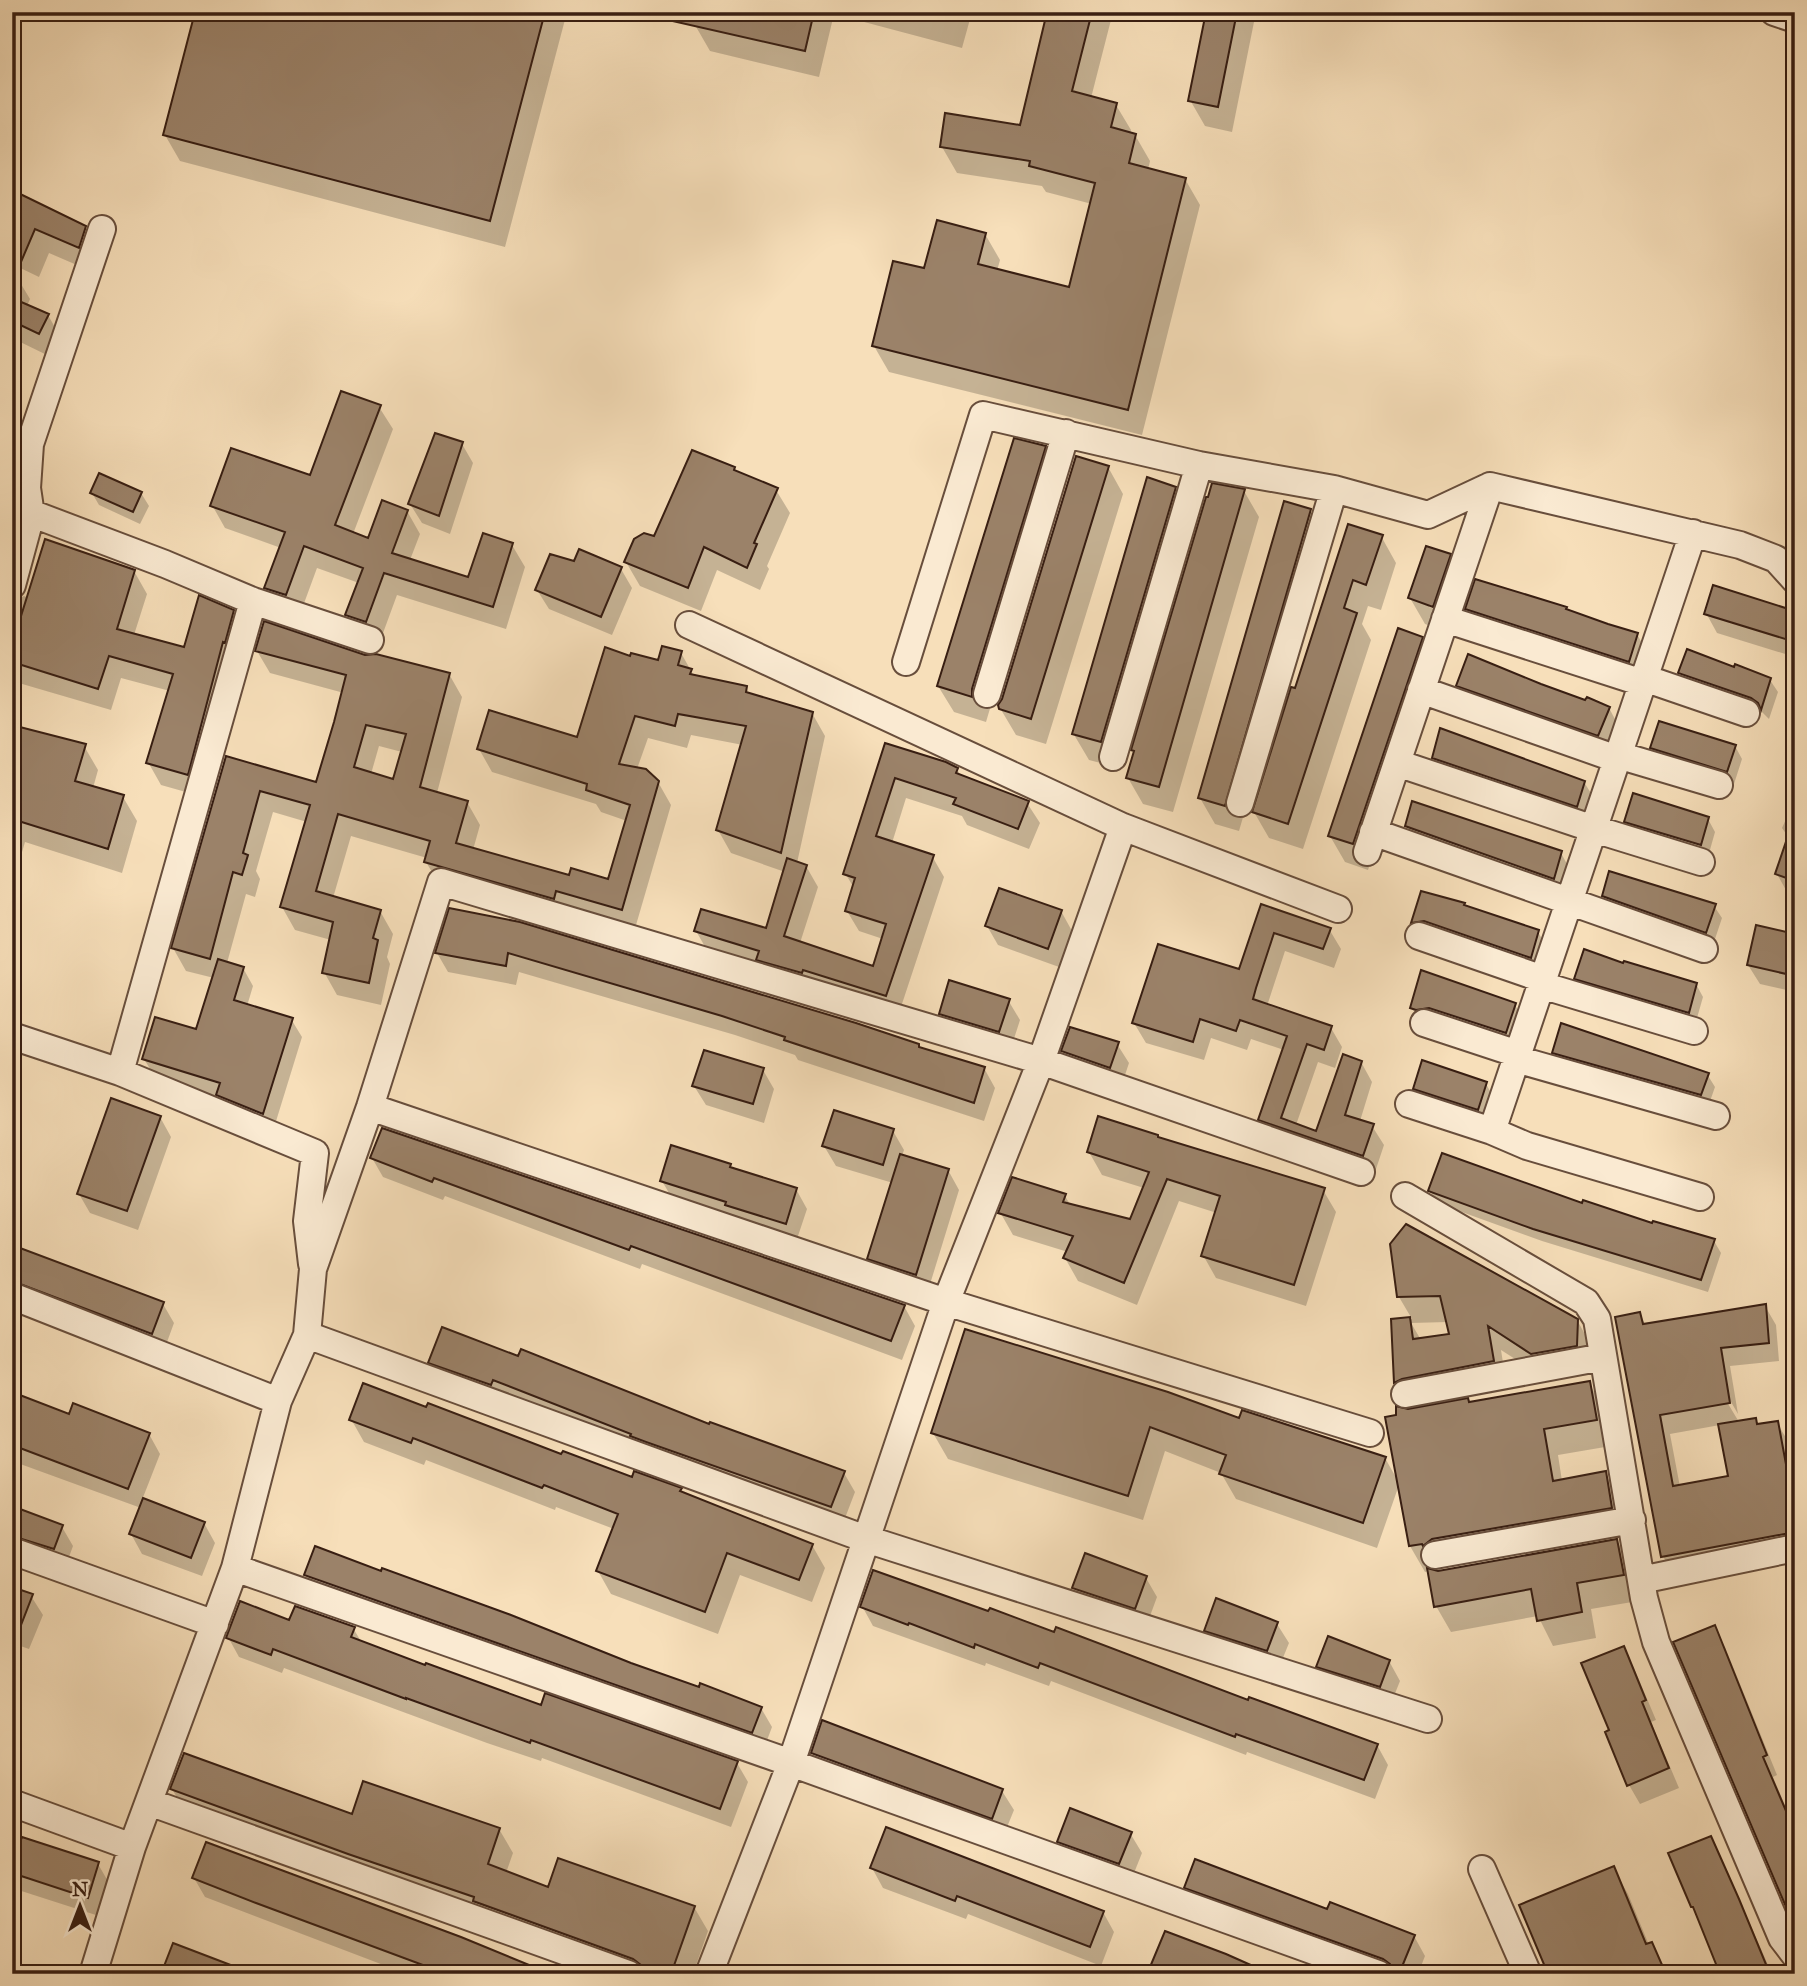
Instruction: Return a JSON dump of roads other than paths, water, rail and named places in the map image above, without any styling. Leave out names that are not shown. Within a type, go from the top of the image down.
[{"type":"street","points":[[1774,12],[1795,19]]},
{"type":"street","points":[[12,585],[27,488],[30,444],[102,229]]},
{"type":"street","points":[[906,662],[983,415],[1199,466],[1334,489],[1428,515],[1490,486],[1741,545],[1776,559],[1795,580]]},
{"type":"street","points":[[987,694],[1066,433]]},
{"type":"street","points":[[1113,757],[1199,466]]},
{"type":"street","points":[[1490,486],[1370,842],[1569,902],[1704,949]]},
{"type":"street","points":[[1240,803],[1334,489]]},
{"type":"street","points":[[22,511],[253,601],[370,640]]},
{"type":"street","points":[[1492,1131],[1693,533]]},
{"type":"street","points":[[120,1072],[253,601]]},
{"type":"street","points":[[1446,618],[1746,713]]},
{"type":"street","points":[[689,625],[1123,827],[1339,909]]},
{"type":"street","points":[[1421,690],[1618,757],[1719,785]]},
{"type":"street","points":[[1397,763],[1701,862]]},
{"type":"street","points":[[709,1974],[791,1763],[946,1303],[1041,1061],[1123,827]]},
{"type":"street","points":[[313,1269],[370,1107],[441,881],[1041,1061],[1361,1172]]},
{"type":"street","points":[[1419,936],[1542,982],[1694,1031]]},
{"type":"street","points":[[1424,1023],[1517,1057],[1716,1116]]},
{"type":"street","points":[[12,1036],[120,1072],[315,1153],[307,1221],[313,1269],[307,1335],[278,1401],[235,1568],[132,1847],[93,1974]]},
{"type":"street","points":[[1409,1104],[1492,1131],[1527,1146],[1700,1197]]},
{"type":"street","points":[[370,1107],[946,1303],[1370,1433]]},
{"type":"street","points":[[1405,1196],[1586,1303],[1597,1319],[1641,1580],[1656,1642],[1782,1938],[1795,1955]]},
{"type":"street","points":[[12,1296],[278,1401]]},
{"type":"street","points":[[307,1335],[866,1539],[1428,1719]]},
{"type":"street","points":[[1405,1394],[1603,1357]]},
{"type":"street","points":[[1435,1555],[1632,1520]]},
{"type":"street","points":[[1641,1580],[1795,1548]]},
{"type":"street","points":[[12,1551],[215,1624]]},
{"type":"street","points":[[235,1568],[791,1763],[1378,1974]]},
{"type":"street","points":[[149,1802],[628,1974]]},
{"type":"street","points":[[12,1803],[132,1847]]},
{"type":"street","points":[[1482,1869],[1528,1974]]}]
